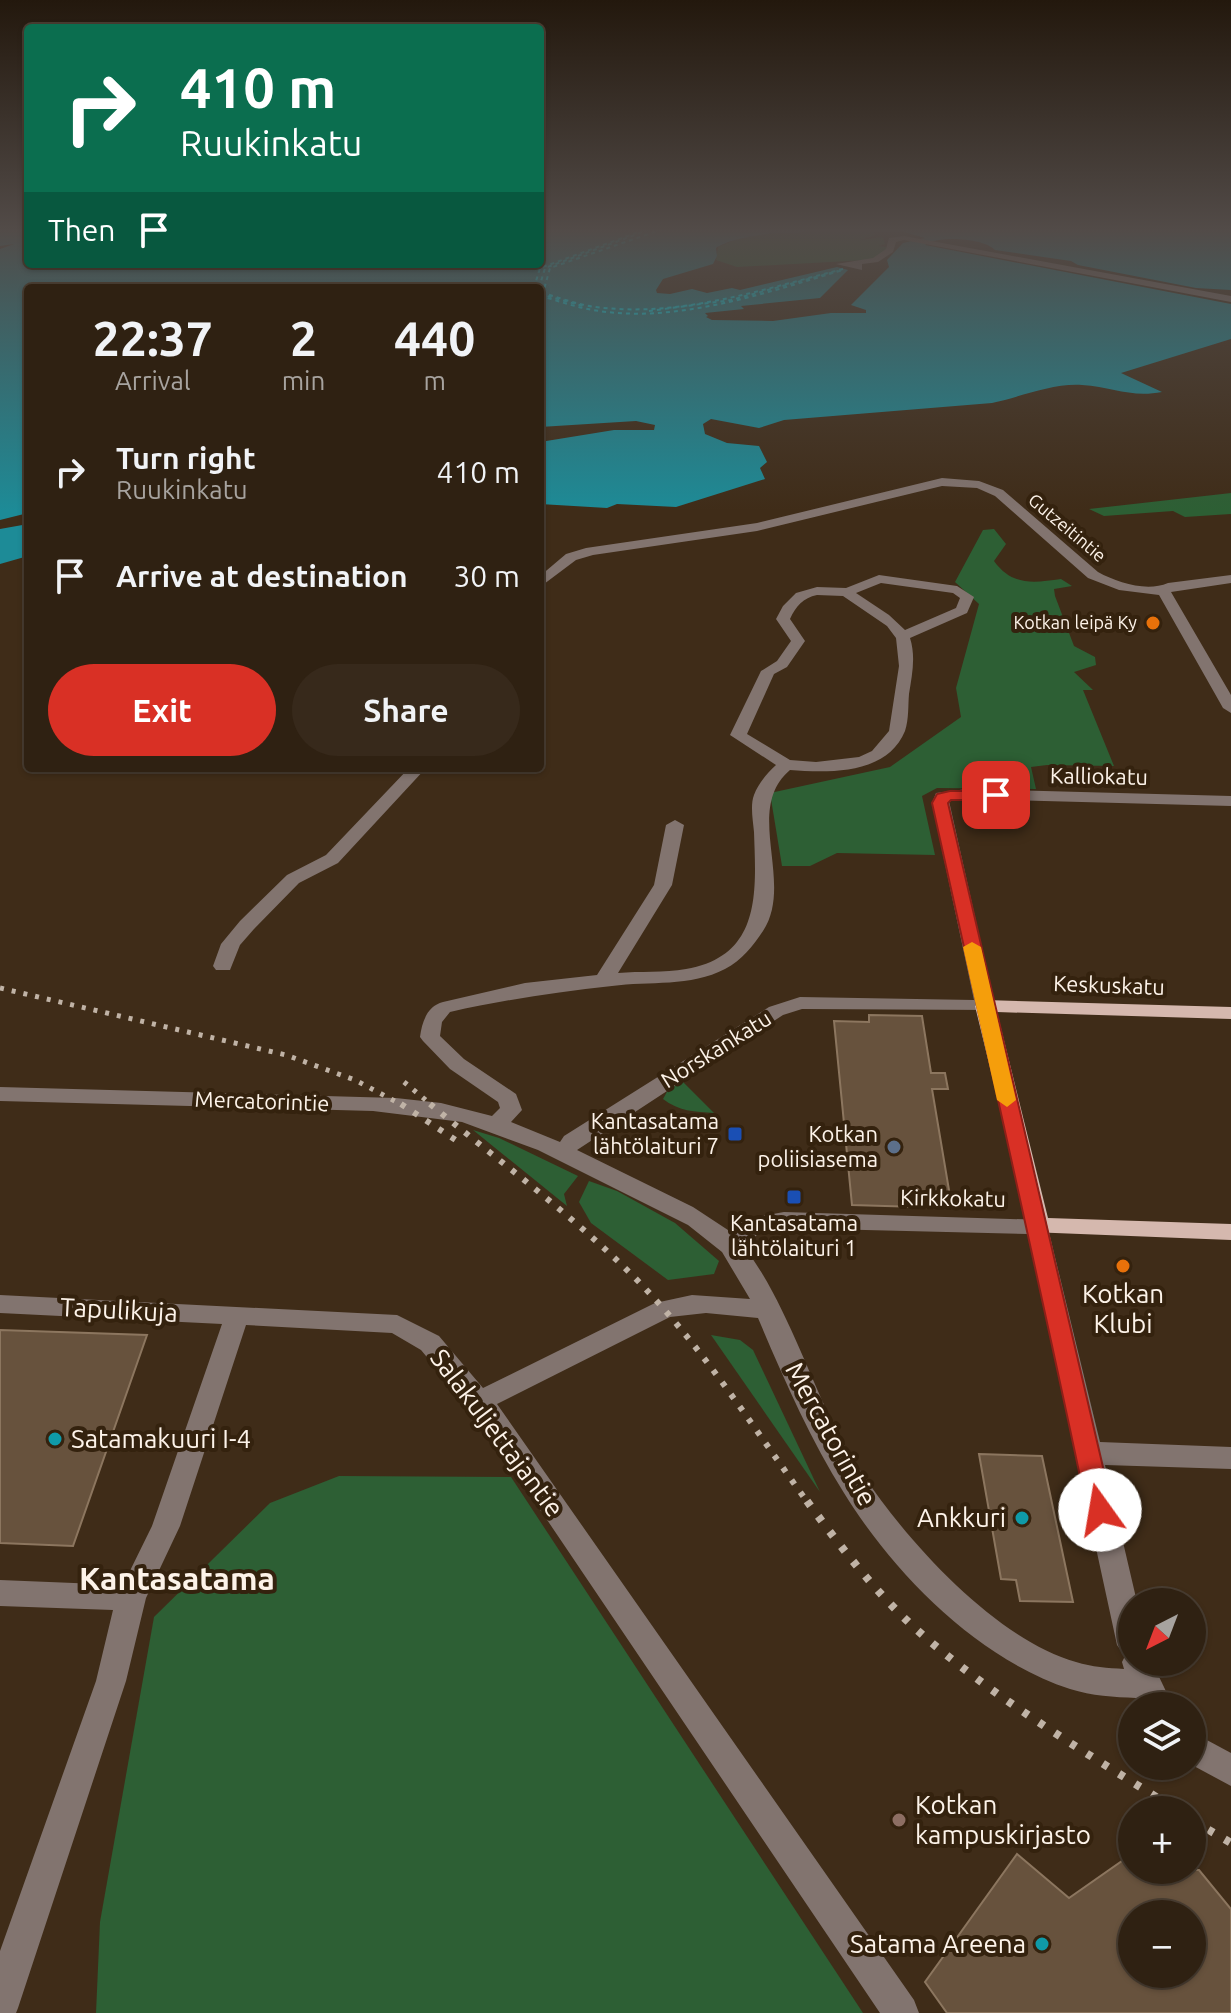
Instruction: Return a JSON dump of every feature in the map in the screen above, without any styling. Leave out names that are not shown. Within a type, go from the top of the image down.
[{"type":"main road","name":"Keskuskatu","points":[[985,1006],[1231,1013]]},
{"type":"main road","points":[[985,1006],[1038,1226]]},
{"type":"main road","name":"Kirkkokatu","points":[[1038,1226],[1231,1232]]},
{"type":"street","name":"Gutzeitintie","points":[[544,580],[571,557],[591,551],[757,527],[942,482],[979,485],[999,493],[1093,575],[1118,586],[1164,591],[1177,585],[1231,579]]},
{"type":"street","points":[[847,592],[852,599],[876,610],[903,636],[906,656],[897,731],[879,753],[853,764],[816,767],[786,765],[738,735],[768,671],[782,664],[798,641],[783,619],[786,610],[799,595],[815,590],[847,592],[886,579],[957,590],[967,597],[962,610],[903,636]]},
{"type":"street","points":[[1164,591],[1231,708]]},
{"type":"street","points":[[495,1125],[511,1110],[508,1099],[457,1064],[430,1037],[432,1021],[443,1008],[525,989],[688,975],[718,965],[744,946],[759,923],[765,892],[761,797],[773,776],[786,765]]},
{"type":"street","points":[[223,966],[231,944],[247,925],[293,879],[332,859],[414,772]]},
{"type":"street","name":"Kalliokatu","points":[[985,1006],[940,803],[942,797],[967,794],[1231,801]]},
{"type":"street","points":[[604,980],[663,885],[675,825]]},
{"type":"street","name":"Norskankatu","points":[[563,1153],[585,1133],[776,1011],[800,1003],[985,1006]]},
{"type":"street","name":"Mercatorintie","points":[[0,1094],[436,1109],[495,1125],[563,1153],[692,1217],[731,1246],[749,1272],[825,1434],[855,1487],[881,1524],[924,1572],[983,1623],[1045,1665],[1073,1675],[1147,1684]]},
{"type":"street","name":"Kirkkokatu","points":[[731,1246],[753,1225],[784,1220],[1038,1226]]},
{"type":"street","points":[[1038,1226],[1119,1588]]},
{"type":"street","points":[[480,1401],[663,1308],[697,1302],[765,1310]]},
{"type":"street","name":"Tapulikuja","points":[[0,1304],[237,1315]]},
{"type":"street","points":[[0,2008],[111,1681],[131,1598],[166,1526],[237,1315]]},
{"type":"street","name":"Salakuljettajantie","points":[[237,1315],[397,1324],[430,1343],[480,1401],[901,2013]]},
{"type":"street","points":[[1087,1453],[1231,1458]]},
{"type":"street","points":[[0,1593],[131,1598]]},
{"type":"street","points":[[1206,1756],[1231,1771]]},
{"type":"green space","points":[[1231,493],[1231,514],[1185,517],[1173,511],[1104,516],[1089,509]]},
{"type":"green space","points":[[994,529],[1006,544],[994,561],[1008,575],[1032,582],[1061,579],[1072,586],[1054,589],[1055,596],[1074,646],[1095,657],[1096,665],[1074,672],[1093,690],[1083,690],[1114,766],[1031,767],[1036,789],[937,788],[922,796],[935,855],[837,853],[810,866],[782,866],[770,793],[890,767],[961,717],[956,688],[979,604],[955,582],[983,530]]},
{"type":"green space","points":[[682,1081],[714,1113],[681,1108],[663,1099],[668,1090]]},
{"type":"green space","points":[[473,1130],[499,1138],[578,1176],[564,1194],[567,1206]]},
{"type":"green space","points":[[589,1181],[617,1191],[675,1223],[719,1261],[714,1274],[668,1280],[591,1223],[579,1202]]},
{"type":"green space","points":[[711,1335],[740,1340],[753,1350],[820,1492]]},
{"type":"green space","points":[[339,1476],[511,1477],[863,2013],[96,2013],[100,1922],[154,1617],[270,1503]]},
{"type":"water","points":[[0,323],[24,323],[24,514],[0,520]]},
{"type":"water","points":[[544,323],[1231,323],[1231,339],[1121,373],[1162,392],[1141,394],[1071,385],[992,403],[784,420],[759,428],[711,419],[703,424],[705,434],[727,443],[759,446],[767,462],[760,468],[765,479],[676,507],[617,504],[607,508],[544,504],[544,441],[614,430],[654,430],[655,425],[636,421],[544,427]]},
{"type":"water","points":[[24,525],[24,557],[0,564],[0,529]]},
{"type":"building","name":"Kotkan poliisiasema","points":[[869,1015],[922,1016],[931,1073],[945,1073],[948,1089],[932,1089],[952,1208],[852,1205],[834,1021],[869,1022]]},
{"type":"building","name":"Satamakuuri I-4","points":[[0,1330],[147,1335],[73,1546],[0,1543]]},
{"type":"building","name":"Ankkuri","points":[[979,1454],[1042,1456],[1073,1602],[1020,1601],[1016,1580],[1001,1579]]},
{"type":"building","name":"Satama Areena","points":[[1017,1854],[1069,1898],[1118,1864],[1118,1884],[1206,1884],[1206,1879],[1231,1909],[1231,2013],[947,2013],[925,1982]]},
{"type":"railway","points":[[0,988],[286,1055],[355,1080],[404,1106]]},
{"type":"railway","points":[[404,1082],[433,1106]]},
{"type":"railway","points":[[401,1104],[457,1141]]},
{"type":"railway","points":[[430,1104],[563,1212],[638,1281],[706,1361],[808,1503]]},
{"type":"railway","points":[[807,1501],[872,1584],[947,1656],[1043,1725],[1155,1796]]},
{"type":"railway","points":[[1206,1828],[1231,1843]]},
{"type":"slow traffic","points":[[972,947],[1007,1100]]},
{"type":"place","name":"Kotkan leipä Ky","points":[[1153,623]]},
{"type":"place","name":"Kantasatama lähtölaituri 7","points":[[735,1134]]},
{"type":"place","name":"Kotkan poliisiasema","points":[[894,1147]]},
{"type":"place","name":"Kantasatama lähtölaituri 1","points":[[794,1197]]},
{"type":"place","name":"Kotkan Klubi","points":[[1123,1266]]},
{"type":"place","name":"Satamakuuri I-4","points":[[55,1439]]},
{"type":"place","name":"Ankkuri","points":[[1022,1518]]},
{"type":"place","name":"Kotkan kampuskirjasto","points":[[899,1820]]},
{"type":"place","name":"Satama Areena","points":[[1042,1944]]},
{"type":"district","name":"Kantasatama","points":[[177,1579]]},
{"type":"route","points":[[996,795],[950,795],[942,797],[940,803],[1100,1510]]}]
